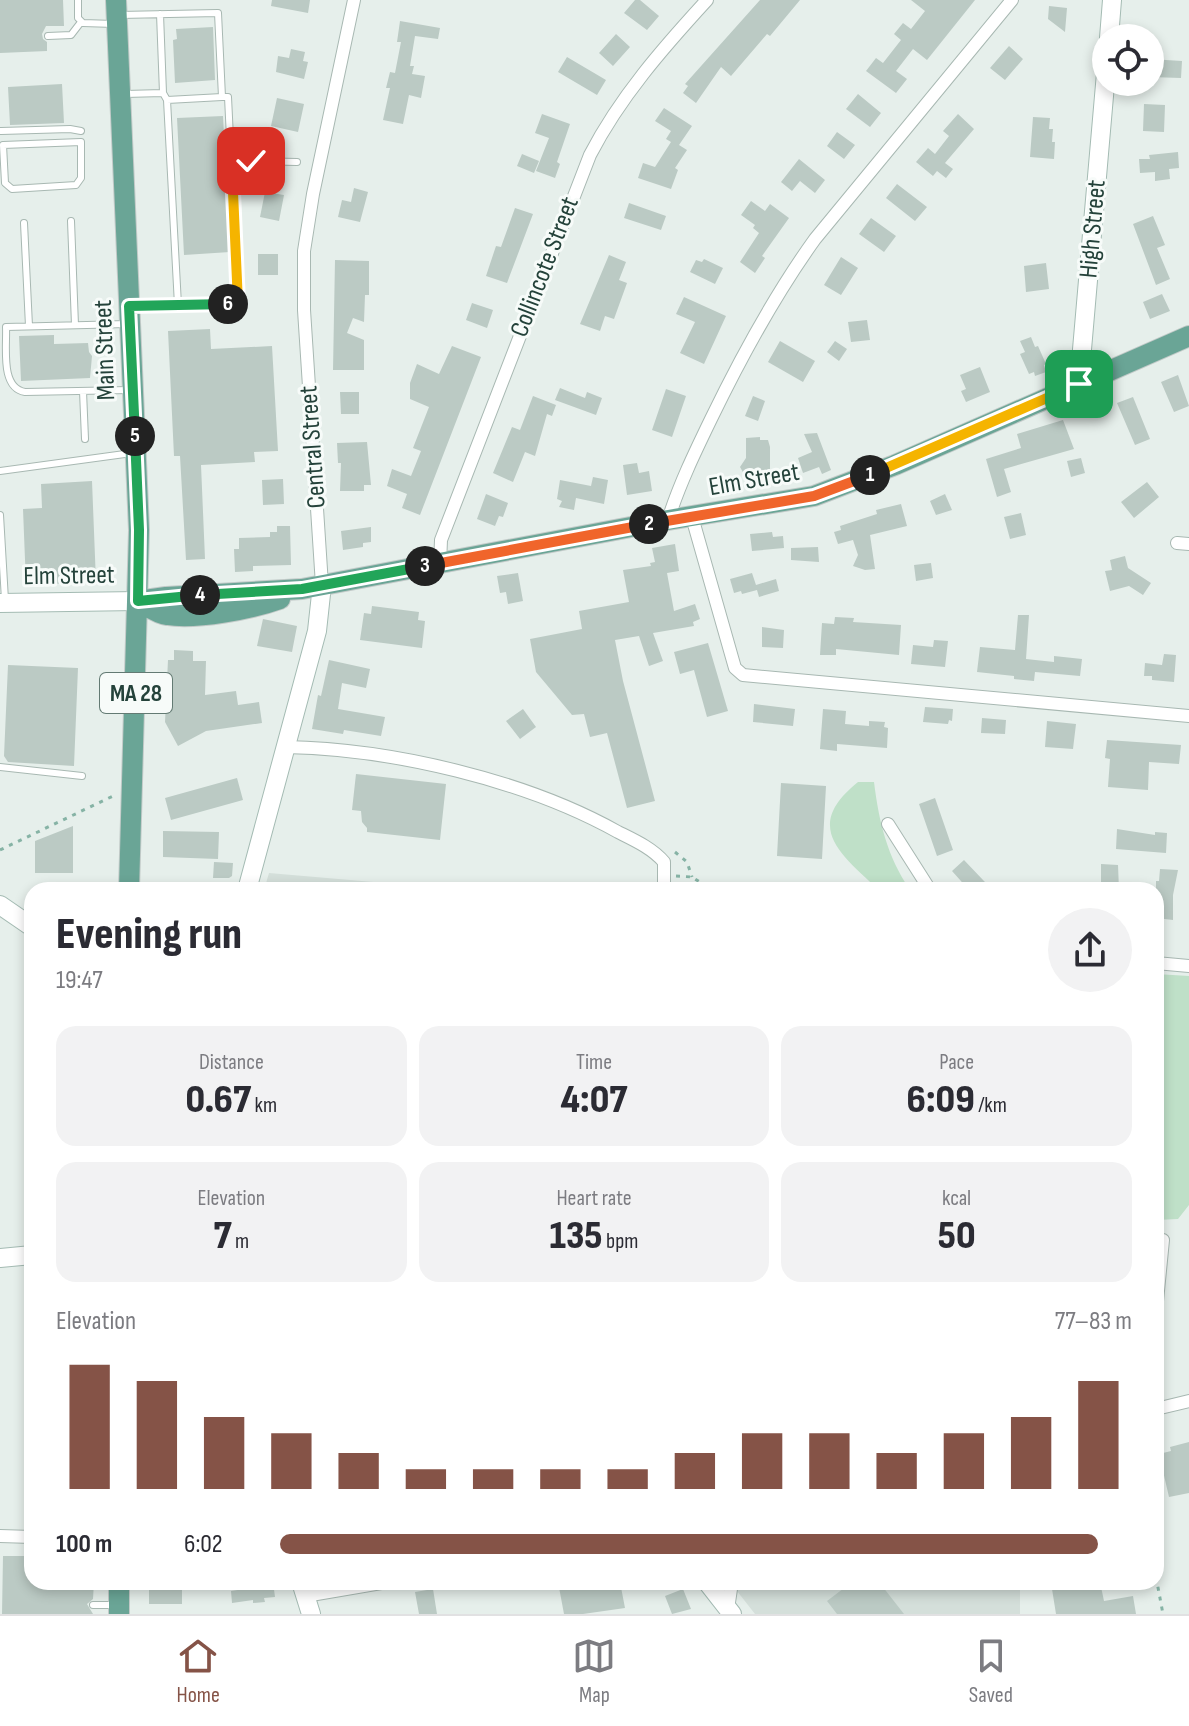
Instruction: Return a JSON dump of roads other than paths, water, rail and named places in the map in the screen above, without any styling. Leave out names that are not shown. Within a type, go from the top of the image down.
[{"type":"main road","name":"Main Street","points":[[116,13],[136,453],[138,601],[129,882]]},
{"type":"main road","name":"Elm Street","points":[[138,601],[312,587],[668,520],[795,501],[835,489],[1189,336]]},
{"type":"street","name":"Central Street","points":[[249,882],[317,631],[312,587],[304,251],[354,0]]},
{"type":"street","name":"Collincote Street","points":[[440,564],[441,540],[590,155],[610,120],[649,65],[707,0]]},
{"type":"street","points":[[668,520],[676,495],[742,355],[792,271],[1012,0]]},
{"type":"street","points":[[1110,24],[1112,0]]},
{"type":"street","name":"High Street","points":[[1079,384],[1104,96]]},
{"type":"street","points":[[692,517],[735,668],[743,675],[1189,716]]},
{"type":"street","name":"Elm Street","points":[[2,603],[138,601]]},
{"type":"street","points":[[286,747],[308,747],[433,766],[507,784],[608,826],[657,855],[664,862],[664,882]]},
{"type":"street","points":[[888,824],[925,882]]},
{"type":"street","points":[[0,905],[24,922]]},
{"type":"street","points":[[1164,964],[1189,966]]},
{"type":"street","points":[[0,1258],[24,1256]]},
{"type":"street","points":[[1164,1407],[1189,1401]]},
{"type":"street","points":[[0,1536],[24,1537]]},
{"type":"street","points":[[303,1590],[311,1614]]},
{"type":"street","points":[[713,1590],[730,1611]]},
{"type":"street","points":[[730,1611],[731,1590]]},
{"type":"lane","points":[[48,36],[71,35],[81,22],[78,0]]},
{"type":"lane","points":[[81,22],[88,25],[116,13],[218,13],[222,97]]},
{"type":"lane","points":[[160,14],[178,305]]},
{"type":"lane","points":[[120,94],[228,97],[238,303],[178,305],[75,325],[3,324],[9,378],[14,388],[25,392],[133,389]]},
{"type":"lane","points":[[1,131],[81,131]]},
{"type":"lane","points":[[81,142],[80,182],[73,186],[10,188],[4,182],[3,145],[81,142]]},
{"type":"lane","points":[[232,170],[251,161],[297,162]]},
{"type":"lane","points":[[71,221],[75,325]]},
{"type":"lane","points":[[24,223],[29,326]]},
{"type":"lane","points":[[83,391],[85,439]]},
{"type":"lane","points":[[0,471],[136,453]]},
{"type":"lane","points":[[0,515],[2,603]]},
{"type":"lane","points":[[0,767],[82,776]]},
{"type":"lane","points":[[93,1605],[119,1610]]}]
